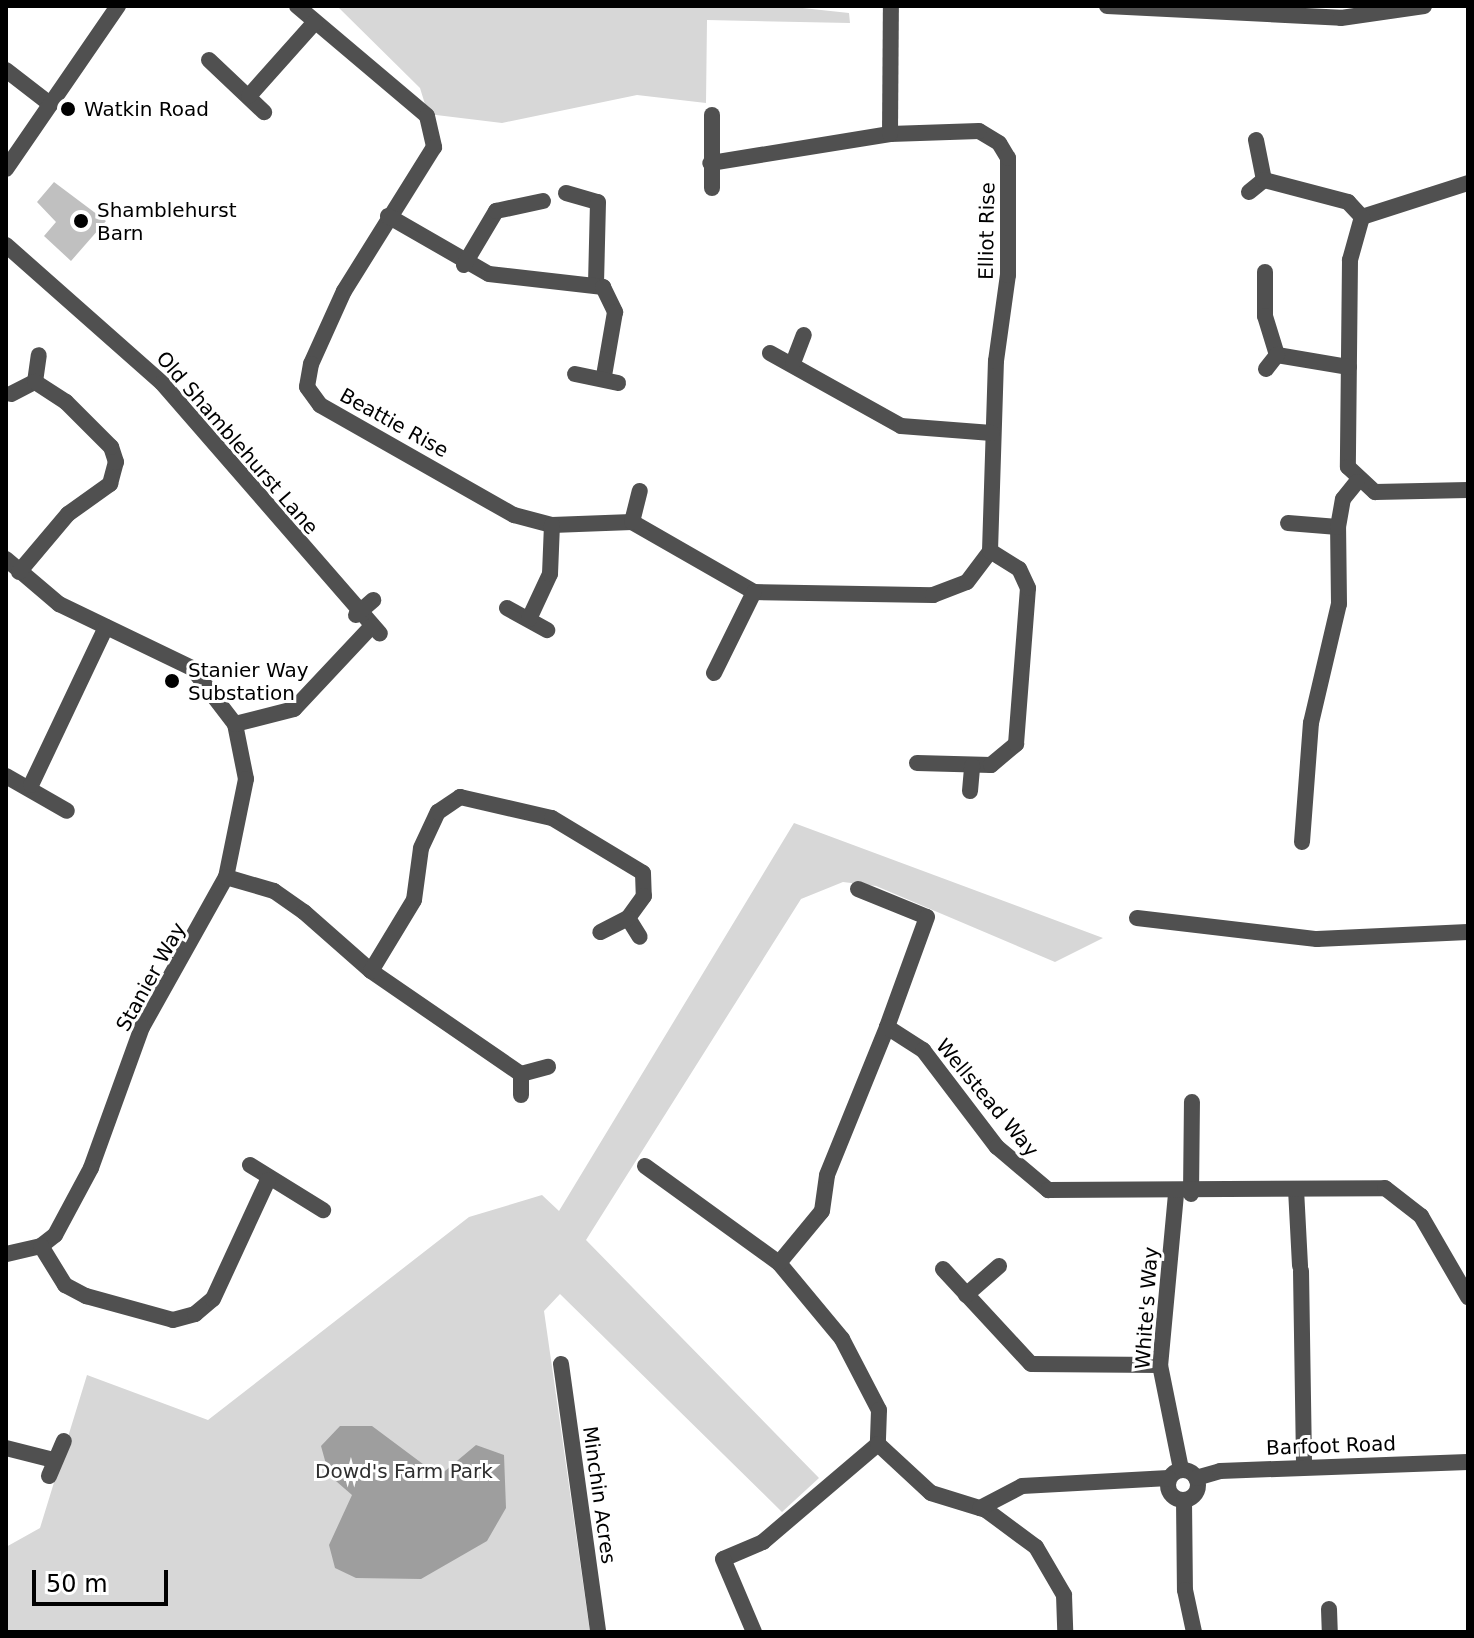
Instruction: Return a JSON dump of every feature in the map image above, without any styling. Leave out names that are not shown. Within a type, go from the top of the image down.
[{"type":"street","points":[[6,169],[118,6]]},
{"type":"street","name":"Beattie Rise","points":[[297,6],[427,116],[434,147],[388,216],[344,291],[307,387],[320,405],[514,515],[552,525],[632,522]]},
{"type":"street","points":[[890,134],[891,6]]},
{"type":"street","points":[[1107,6],[1274,10],[1341,18],[1424,6]]},
{"type":"street","points":[[249,96],[315,22]]},
{"type":"street","points":[[209,60],[264,112]]},
{"type":"street","points":[[6,70],[50,104]]},
{"type":"street","points":[[712,115],[712,188]]},
{"type":"street","name":"Elliot Rise","points":[[710,163],[890,134],[979,131],[1008,158],[1008,275],[992,433],[990,551]]},
{"type":"street","points":[[1256,140],[1264,180]]},
{"type":"street","points":[[1249,192],[1264,180]]},
{"type":"street","points":[[1264,180],[1348,202],[1362,217]]},
{"type":"street","points":[[1362,217],[1468,183]]},
{"type":"street","points":[[566,193],[598,202],[596,284],[615,312],[611,380],[575,374]]},
{"type":"street","points":[[464,265],[496,211],[543,201]]},
{"type":"street","points":[[388,216],[464,265],[518,279],[596,284]]},
{"type":"street","points":[[1362,217],[1350,260],[1348,467],[1357,482],[1375,492],[1468,490]]},
{"type":"street","name":"Old Shamblehurst Lane","points":[[6,245],[162,383],[356,615],[376,630],[316,680],[294,709],[235,724]]},
{"type":"street","points":[[1265,272],[1265,316],[1277,355]]},
{"type":"street","points":[[793,363],[804,335]]},
{"type":"street","points":[[770,353],[793,363],[901,426],[992,433]]},
{"type":"street","points":[[35,382],[39,355]]},
{"type":"street","points":[[1277,355],[1349,367]]},
{"type":"street","points":[[1266,369],[1277,355]]},
{"type":"street","points":[[11,394],[35,382]]},
{"type":"street","points":[[19,572],[68,514],[110,484],[116,462],[111,447],[66,402],[35,382]]},
{"type":"street","points":[[1302,842],[1311,723],[1339,604],[1338,527],[1343,499],[1357,482]]},
{"type":"street","points":[[640,491],[632,522],[754,592],[933,595],[967,582],[990,551],[1019,569],[1029,616],[1016,744],[1006,759],[972,766],[917,763]]},
{"type":"street","points":[[1288,523],[1338,527]]},
{"type":"street","points":[[529,619],[550,574],[552,525]]},
{"type":"street","name":"Stanier Way","points":[[6,559],[19,572],[106,627],[192,668],[235,724],[246,779],[226,877],[142,1027],[91,1168],[41,1246]]},
{"type":"street","points":[[714,673],[740,645],[754,592]]},
{"type":"street","points":[[356,615],[373,600]]},
{"type":"street","points":[[507,608],[547,630]]},
{"type":"street","points":[[31,785],[106,627]]},
{"type":"street","points":[[970,791],[972,766]]},
{"type":"street","points":[[6,776],[31,785],[67,811]]},
{"type":"street","points":[[371,971],[414,900],[421,848],[438,812],[460,797],[552,818],[629,861],[643,873],[644,896],[628,918],[600,932]]},
{"type":"street","points":[[226,877],[274,891],[371,971],[521,1074],[548,1067]]},
{"type":"street","points":[[779,1263],[822,1211],[827,1175],[887,1027],[927,917],[858,889]]},
{"type":"street","points":[[628,918],[640,937]]},
{"type":"street","points":[[1137,918],[1317,939],[1468,932]]},
{"type":"street","name":"Wellstead Way","points":[[887,1027],[923,1050],[997,1147],[1048,1190],[1184,1194],[1372,1186],[1399,1194],[1421,1216],[1468,1297]]},
{"type":"street","points":[[521,1074],[521,1095]]},
{"type":"street","name":"White's Way","points":[[1184,1500],[1171,1495],[1182,1475],[1160,1365],[1184,1194],[1192,1102]]},
{"type":"street","points":[[250,1165],[268,1180],[296,1188],[323,1210]]},
{"type":"street","points":[[645,1166],[779,1263],[842,1339],[872,1391],[878,1444],[931,1493],[980,1508],[1054,1568],[1065,1632]]},
{"type":"street","points":[[6,1254],[41,1246],[65,1285],[86,1296],[173,1320],[195,1314],[213,1299],[268,1180]]},
{"type":"street","points":[[1296,1189],[1301,1268],[1304,1466]]},
{"type":"street","points":[[966,1295],[999,1266]]},
{"type":"street","points":[[943,1269],[1031,1364],[1160,1365]]},
{"type":"street","name":"Minchin Acres","points":[[561,1364],[598,1632]]},
{"type":"street","points":[[6,1448],[51,1468],[64,1441]]},
{"type":"street","points":[[754,1632],[723,1559],[763,1542],[878,1444]]},
{"type":"street","name":"Barfoot Road","points":[[980,1508],[1022,1486],[1304,1466],[1468,1462]]},
{"type":"street","points":[[1182,1475],[1196,1492],[1184,1500],[1185,1590],[1194,1632]]},
{"type":"street","points":[[1329,1609],[1330,1632]]},
{"type":"green space","points":[[337,6],[784,6],[849,13],[850,23],[707,20],[706,103],[637,95],[502,123],[428,114],[420,88]]},
{"type":"green space","name":"Dowd's Farm Park","points":[[794,823],[1103,938],[1055,962],[876,886],[843,882],[801,899],[586,1240],[819,1478],[782,1512],[560,1294],[544,1311],[590,1632],[6,1632],[6,1547],[40,1528],[87,1375],[208,1420],[469,1217],[542,1195],[559,1211]]},
{"type":"shaded area","points":[[340,1426],[372,1426],[439,1476],[476,1445],[504,1455],[506,1508],[487,1541],[421,1579],[356,1578],[335,1568],[329,1545],[352,1495],[329,1475],[321,1446]]},
{"type":"building","name":"Shamblehurst Barn","points":[[54,182],[106,221],[71,261],[44,236],[56,222],[37,202]]},
{"type":"place","name":"Watkin Road","points":[[68,109]]},
{"type":"place","name":"Shamblehurst Barn","points":[[81,221]]},
{"type":"place","name":"Stanier Way Substation","points":[[172,681]]}]
